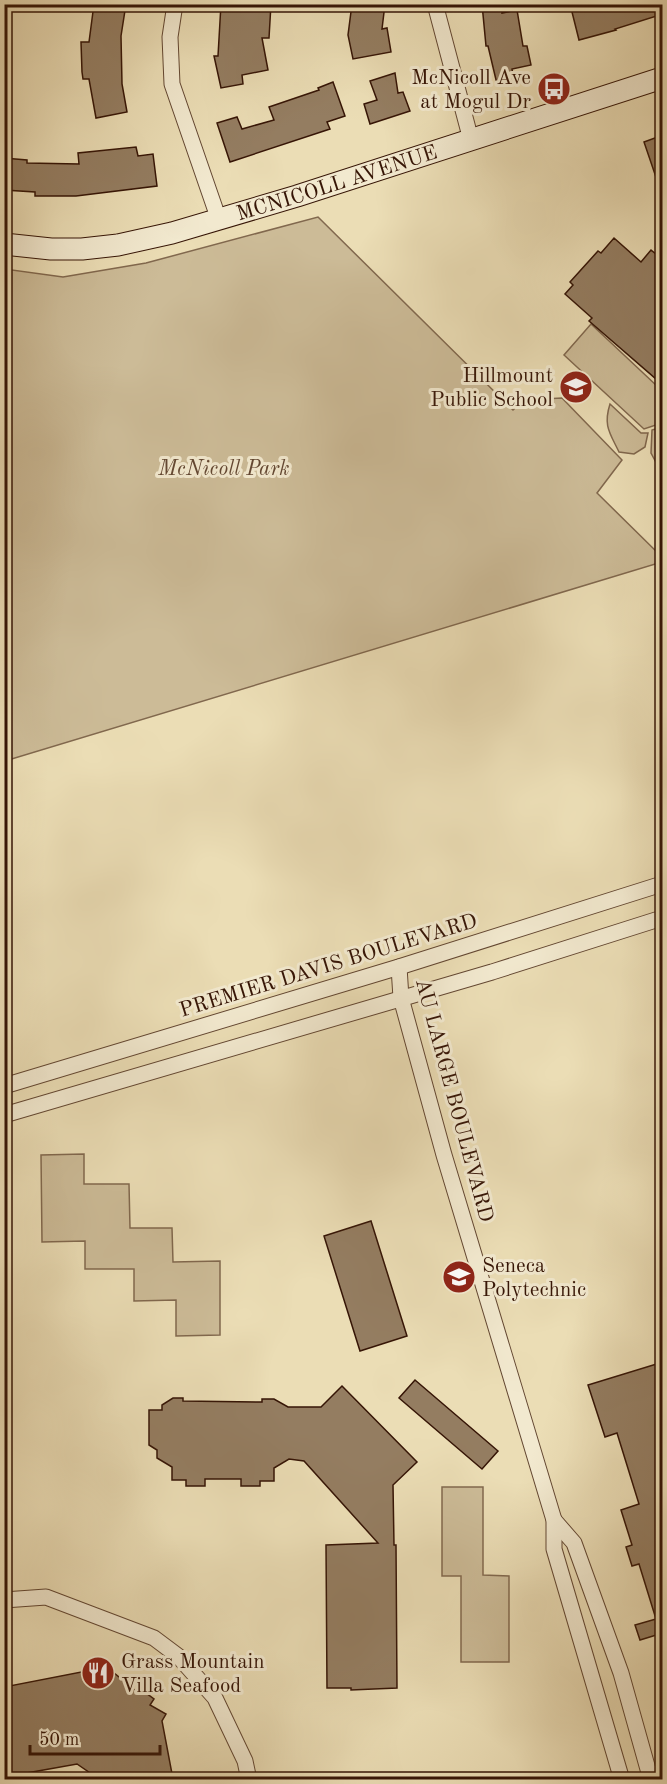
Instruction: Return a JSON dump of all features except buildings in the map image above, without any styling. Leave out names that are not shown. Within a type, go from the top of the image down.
[{"type":"street","points":[[175,4],[170,37],[172,84],[219,220]]},
{"type":"street","points":[[435,4],[471,140]]},
{"type":"street","name":"MCNICOLL AVENUE","points":[[4,244],[62,249],[118,245],[219,220],[663,78]]},
{"type":"street","name":"PREMIER DAVIS BOULEVARD","points":[[4,1086],[399,967],[663,884]]},
{"type":"street","points":[[4,1115],[663,918]]},
{"type":"street","name":"AU LARGE BOULEVARD","points":[[399,967],[401,998],[448,1170],[554,1520],[554,1549],[622,1779]]},
{"type":"street","name":"AU LARGE BOULEVARD","points":[[554,1520],[574,1544],[621,1673],[651,1779]]},
{"type":"street","points":[[4,1600],[46,1597],[154,1638],[178,1656],[215,1698],[245,1761],[249,1779]]},
{"type":"green space","name":"McNicoll Park","points":[[318,217],[513,410],[524,400],[562,398],[622,460],[597,493],[662,557],[662,562],[5,761],[5,269],[63,277],[146,263]]},
{"type":"green space","points":[[591,324],[658,387],[662,386],[662,423],[644,429],[564,355]]},
{"type":"green space","points":[[610,404],[641,433],[648,433],[645,447],[634,454],[619,452],[613,440],[607,424]]},
{"type":"green space","points":[[662,427],[662,466],[658,466],[651,453],[652,430]]},
{"type":"green space","points":[[84,1154],[84,1184],[129,1184],[130,1228],[172,1228],[173,1262],[220,1261],[220,1335],[176,1336],[176,1300],[134,1301],[134,1269],[85,1269],[85,1241],[42,1242],[41,1155]]},
{"type":"green space","points":[[442,1487],[483,1487],[483,1575],[509,1576],[509,1662],[461,1662],[461,1576],[442,1576]]},
{"type":"place","name":"McNicoll Ave at Mogul Dr","points":[[554,89]]},
{"type":"place","name":"Hillmount Public School","points":[[576,387]]},
{"type":"place","name":"Seneca Polytechnic","points":[[459,1277]]},
{"type":"place","name":"Grass Mountain Villa Seafood","points":[[98,1673]]}]
